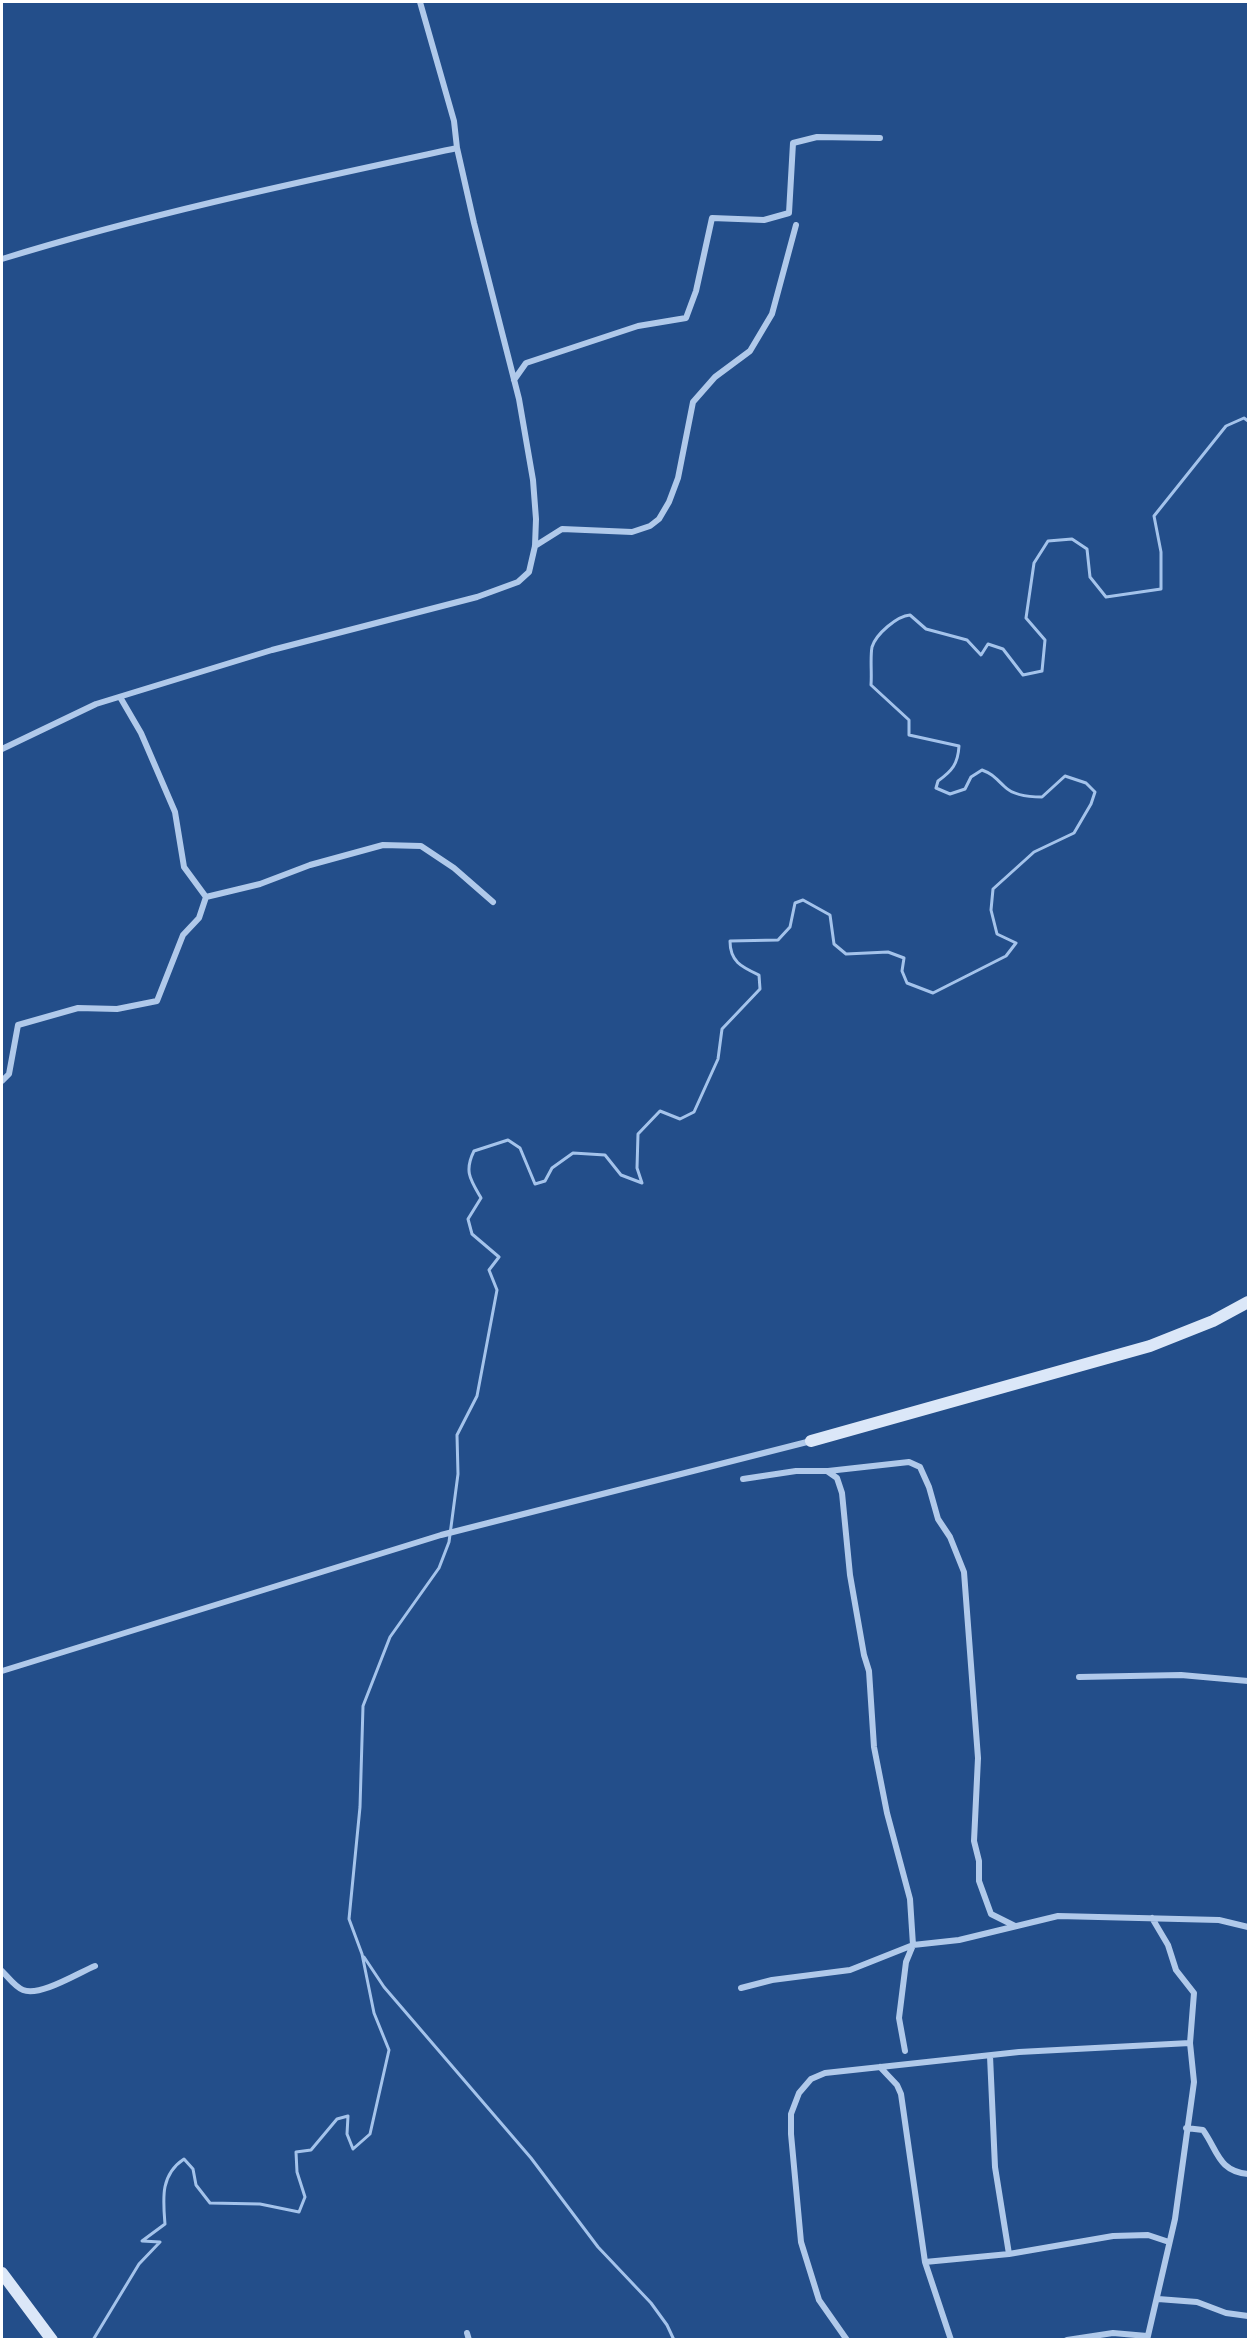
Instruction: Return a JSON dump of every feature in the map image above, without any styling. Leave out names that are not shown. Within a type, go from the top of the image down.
[{"type":"street","points":[[2,749],[96,704],[272,650],[477,597],[524,577],[529,572],[535,546],[536,519],[533,480],[514,380],[457,148],[454,121],[420,2]]},
{"type":"street","points":[[514,380],[526,363],[638,326],[686,318],[696,291],[712,218],[764,220],[789,213],[793,143],[817,137],[880,138]]},
{"type":"street","points":[[2,259],[79,235],[229,196],[457,148]]},
{"type":"street","points":[[535,546],[562,529],[632,532],[650,526],[659,519],[669,502],[678,478],[693,402],[716,377],[750,351],[772,314],[796,225]]},
{"type":"street","points":[[120,697],[141,733],[175,812],[184,867],[206,897]]},
{"type":"street","points":[[206,897],[260,884],[310,865],[383,845],[421,846],[454,868],[494,902]]},
{"type":"street","points":[[2,1081],[9,1074],[18,1025],[78,1008],[117,1009],[157,1001],[183,935],[199,918],[206,897]]},
{"type":"street","points":[[2,1671],[441,1535],[808,1441],[1150,1346],[1213,1321],[1248,1302]]},
{"type":"street","points":[[743,1479],[796,1471],[827,1471],[909,1462],[920,1467],[929,1487],[938,1519],[950,1537],[964,1572],[978,1758],[974,1841],[979,1861],[979,1881],[991,1914],[1015,1926]]},
{"type":"street","points":[[827,1471],[837,1478],[842,1493],[850,1575],[869,1671],[874,1747],[887,1813],[910,1899],[913,1945],[906,1962],[899,2018],[905,2051]]},
{"type":"street","points":[[1078,1677],[1181,1676],[1248,1681]]},
{"type":"street","points":[[741,1988],[772,1980],[850,1970],[913,1945],[959,1940],[1058,1916],[1220,1920],[1248,1927]]},
{"type":"street","points":[[1067,2340],[1113,2333],[1147,2338],[1175,2219],[1194,2082],[1190,2043],[1194,1993],[1176,1970],[1168,1945],[1152,1918]]},
{"type":"street","points":[[2,1971],[19,1988],[26,1992],[38,1992],[95,1966]]},
{"type":"street","points":[[847,2340],[819,2300],[801,2242],[791,2114],[799,2093],[811,2079],[825,2073],[990,2056],[1190,2043]]},
{"type":"street","points":[[990,2056],[995,2167],[1009,2254]]},
{"type":"street","points":[[880,2067],[897,2085],[901,2094],[925,2262],[951,2340]]},
{"type":"street","points":[[1186,2128],[1203,2130],[1212,2143],[1216,2157],[1236,2172],[1248,2174]]},
{"type":"street","points":[[925,2262],[1009,2254],[1113,2236],[1148,2235],[1169,2242]]},
{"type":"street","points":[[2,2273],[52,2340]]},
{"type":"street","points":[[1158,2299],[1197,2302],[1226,2313],[1248,2316]]},
{"type":"waterway","points":[[93,2340],[139,2264],[160,2242],[142,2241],[165,2224],[164,2197],[167,2180],[176,2165],[184,2159],[193,2169],[196,2185],[210,2203],[260,2204],[299,2212],[305,2197],[297,2172],[296,2152],[311,2150],[337,2119],[348,2116],[347,2134],[353,2149],[370,2134],[389,2050],[374,2013],[362,1954],[349,1919],[360,1807],[363,1706],[390,1637],[439,1568],[449,1542],[458,1474],[457,1435],[477,1396],[497,1290],[489,1270],[499,1257],[472,1234],[468,1219],[481,1198],[469,1170],[474,1151],[508,1140],[520,1148],[535,1184],[545,1181],[552,1168],[573,1153],[605,1155],[621,1175],[642,1183],[637,1168],[638,1134],[660,1111],[680,1119],[694,1112],[718,1059],[722,1029],[760,989],[759,975],[738,963],[732,954],[730,941],[778,940],[790,927],[795,903],[803,900],[830,915],[834,944],[846,954],[888,952],[904,958],[902,971],[907,983],[933,993],[1006,956],[1016,943],[997,934],[991,910],[993,889],[1034,852],[1074,833],[1091,804],[1095,792],[1086,783],[1065,776],[1042,797],[1032,797],[1009,790],[992,775],[982,770],[971,777],[965,789],[950,794],[936,788],[938,781],[953,766],[959,746],[909,735],[909,720],[871,685],[871,651],[874,642],[893,622],[910,615],[926,629],[967,640],[981,655],[988,644],[1003,649],[1023,675],[1042,671],[1045,640],[1026,618],[1034,563],[1048,541],[1072,539],[1087,549],[1090,577],[1106,597],[1161,589],[1161,552],[1154,516],[1226,426],[1244,418],[1248,421]]},
{"type":"waterway","points":[[364,1957],[384,1987],[531,2158],[598,2247],[651,2303],[667,2325],[674,2340]]}]
